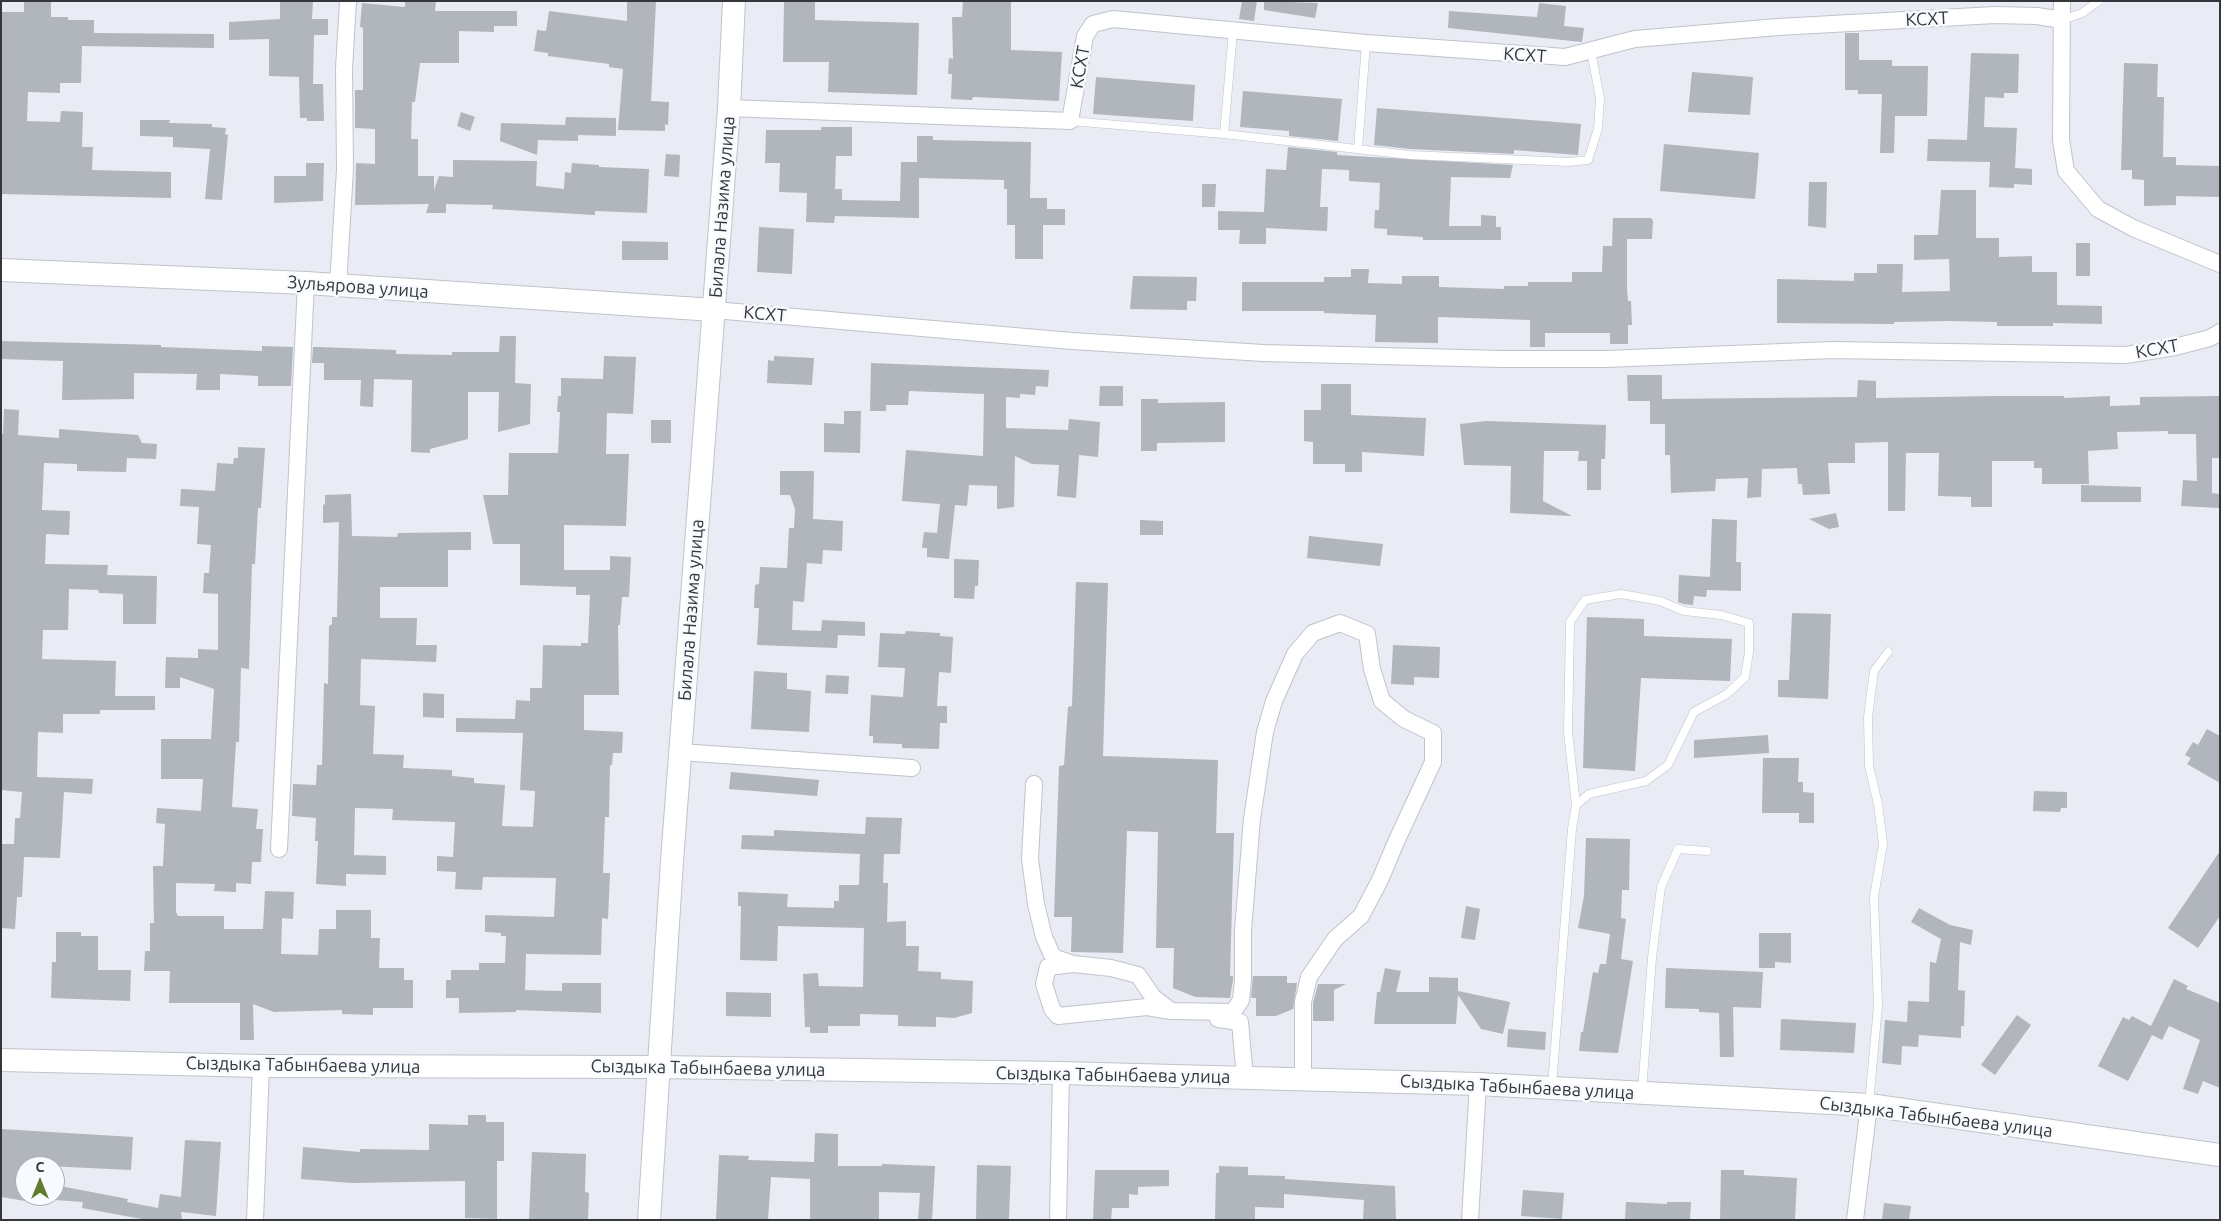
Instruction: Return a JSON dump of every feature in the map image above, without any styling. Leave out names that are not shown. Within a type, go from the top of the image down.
[{"type":"street","points":[[338,286],[345,169],[344,69],[348,1]]},
{"type":"street","name":"Билала Назима улица","points":[[649,1220],[680,752],[729,108],[734,1]]},
{"type":"street","points":[[2062,1],[2061,140],[2066,171],[2098,209],[2133,228],[2220,264]]},
{"type":"street","name":"КСХТ","points":[[1070,121],[1086,36],[1093,24],[1113,19],[1366,43],[1541,57],[1565,57],[1635,39],[1778,27],[1995,16],[2037,16],[2062,20]]},
{"type":"street","points":[[729,108],[1070,121]]},
{"type":"street","name":"Зульярова улица","points":[[1,270],[306,283],[714,310]]},
{"type":"street","points":[[279,849],[306,283]]},
{"type":"street","name":"КСХТ","points":[[714,310],[1072,341],[1263,353],[1502,359],[1606,360],[1833,350],[2126,355],[2184,345],[2210,338],[2220,332]]},
{"type":"street","points":[[1246,1078],[1240,1022],[1171,1011],[1147,1007],[1058,1016],[1052,1009],[1044,984],[1048,967],[1073,964],[1111,968],[1138,975],[1153,997],[1171,1011],[1233,1012],[1241,1000],[1252,819],[1265,732],[1274,700],[1295,654],[1313,632],[1340,624],[1366,634],[1372,669],[1382,701],[1404,719],[1434,733],[1434,762],[1380,880],[1361,916],[1335,939],[1309,977],[1304,1002],[1303,1079]]},
{"type":"street","points":[[680,752],[912,768]]},
{"type":"street","points":[[1034,784],[1030,859],[1036,904],[1044,937],[1053,957],[1073,964]]},
{"type":"street","name":"Сыздыка Табынбаева улица","points":[[1,1060],[261,1066],[658,1067],[1061,1073],[1478,1084],[1869,1105],[2220,1155]]},
{"type":"street","points":[[255,1220],[261,1066]]},
{"type":"street","points":[[1058,1220],[1061,1073]]},
{"type":"street","points":[[1470,1220],[1478,1084]]},
{"type":"street","points":[[1855,1220],[1869,1105]]},
{"type":"lane","points":[[2062,20],[2082,13],[2099,1]]},
{"type":"lane","points":[[1224,134],[1233,30]]},
{"type":"lane","points":[[1358,149],[1366,43]]},
{"type":"lane","points":[[1070,121],[1224,134],[1420,156],[1569,162],[1588,160],[1598,129],[1600,98],[1591,51]]},
{"type":"lane","points":[[1552,1088],[1572,829],[1576,805],[1568,732],[1570,622],[1585,600],[1621,594],[1660,601],[1684,611],[1721,615],[1749,624],[1749,652],[1745,677],[1727,694],[1694,712],[1668,765],[1646,781],[1589,794],[1576,805]]},
{"type":"lane","points":[[1869,1105],[1878,1006],[1874,898],[1883,844],[1878,804],[1870,766],[1868,717],[1874,671],[1888,652]]},
{"type":"lane","points":[[1642,1093],[1650,978],[1662,887],[1678,848],[1707,851]]},
{"type":"building","points":[[24,1],[51,1],[51,17],[68,17],[68,20],[94,20],[94,33],[214,34],[214,48],[82,46],[81,83],[60,83],[60,93],[28,92],[27,121],[60,122],[61,111],[83,112],[82,147],[93,147],[92,170],[171,172],[171,198],[1,194],[1,12],[24,12]]},
{"type":"building","points":[[280,1],[313,1],[312,19],[328,19],[328,35],[314,35],[313,84],[323,84],[324,121],[307,121],[307,118],[300,118],[299,77],[269,76],[269,39],[229,40],[229,22],[280,19]]},
{"type":"building","points":[[405,1],[436,1],[435,11],[517,11],[517,26],[494,26],[494,32],[459,31],[459,63],[420,63],[415,102],[412,102],[411,139],[418,139],[418,176],[434,176],[434,190],[439,176],[453,177],[453,160],[537,161],[536,186],[564,189],[565,172],[571,173],[572,163],[599,165],[599,167],[649,169],[647,213],[595,211],[595,215],[492,209],[493,205],[446,204],[446,213],[426,213],[429,204],[355,205],[356,163],[375,164],[375,129],[355,128],[355,90],[363,90],[363,28],[360,27],[362,3],[405,7]]},
{"type":"building","points":[[627,1],[656,1],[651,101],[669,102],[668,125],[665,124],[665,131],[618,130],[623,69],[609,67],[609,64],[548,56],[548,53],[534,51],[537,30],[546,31],[549,11],[627,21]]},
{"type":"building","points":[[784,1],[815,1],[815,20],[919,23],[917,95],[828,92],[829,62],[783,62]]},
{"type":"building","points":[[963,1],[1011,1],[1011,50],[1062,52],[1059,101],[973,97],[972,100],[951,99],[952,74],[948,74],[949,58],[953,59],[952,17],[962,17]]},
{"type":"building","points":[[1242,1],[1257,1],[1254,21],[1239,19]]},
{"type":"building","points":[[1264,1],[1318,3],[1315,18],[1264,10]]},
{"type":"building","points":[[1539,3],[1566,6],[1564,26],[1584,28],[1582,42],[1448,28],[1449,11],[1537,17]]},
{"type":"building","points":[[1845,33],[1859,33],[1859,60],[1892,60],[1892,66],[1928,66],[1927,116],[1895,116],[1894,153],[1880,153],[1882,94],[1858,94],[1858,90],[1845,90]]},
{"type":"building","points":[[1971,53],[2019,54],[2018,93],[2004,93],[2004,98],[1985,97],[1984,127],[2017,128],[2015,168],[2032,169],[2032,185],[2014,184],[2014,188],[1989,187],[1990,162],[1927,161],[1928,139],[1967,140]]},
{"type":"building","points":[[2124,63],[2158,64],[2157,97],[2164,97],[2163,157],[2176,157],[2176,165],[2219,166],[2220,197],[2176,196],[2176,205],[2144,206],[2144,180],[2132,179],[2132,170],[2121,170]]},
{"type":"building","points":[[1692,72],[1753,77],[1750,115],[1688,112]]},
{"type":"building","points":[[1096,77],[1195,85],[1193,121],[1093,114]]},
{"type":"building","points":[[1243,91],[1342,99],[1338,141],[1289,136],[1289,131],[1240,127]]},
{"type":"building","points":[[1377,108],[1581,124],[1578,155],[1514,150],[1514,154],[1410,149],[1374,145]]},
{"type":"building","points":[[461,112],[475,117],[470,131],[457,126]]},
{"type":"building","points":[[566,117],[616,118],[616,136],[578,135],[578,141],[538,140],[537,155],[500,141],[501,123],[565,125]]},
{"type":"building","points":[[140,120],[170,120],[169,123],[212,124],[212,127],[226,128],[225,134],[228,135],[222,200],[205,199],[210,149],[173,147],[173,137],[140,136]]},
{"type":"building","points":[[821,127],[852,127],[852,156],[836,156],[835,189],[842,189],[842,200],[900,201],[901,162],[917,162],[917,136],[933,136],[933,140],[1031,142],[1030,198],[1047,198],[1047,209],[1065,209],[1065,225],[1043,225],[1043,259],[1015,259],[1015,225],[1007,225],[1007,189],[1004,189],[1004,180],[919,178],[919,218],[835,216],[834,223],[806,222],[807,193],[779,192],[780,163],[765,163],[766,130],[821,130]]},
{"type":"building","points":[[1664,144],[1759,153],[1755,199],[1660,191]]},
{"type":"building","points":[[1288,147],[1337,152],[1337,155],[1513,165],[1510,178],[1451,177],[1449,226],[1481,226],[1481,215],[1496,216],[1496,227],[1501,227],[1501,240],[1423,240],[1423,237],[1387,235],[1387,229],[1374,228],[1375,210],[1379,210],[1380,183],[1349,181],[1349,170],[1322,169],[1320,207],[1328,207],[1327,231],[1266,228],[1266,244],[1239,244],[1240,230],[1218,230],[1218,211],[1264,212],[1266,169],[1286,170]]},
{"type":"building","points":[[666,154],[680,155],[679,177],[664,176]]},
{"type":"building","points":[[306,163],[324,163],[323,201],[274,203],[274,176],[306,176]]},
{"type":"building","points":[[1809,182],[1827,182],[1826,228],[1808,226]]},
{"type":"building","points":[[1202,184],[1216,184],[1215,207],[1202,207]]},
{"type":"building","points":[[1941,190],[1976,190],[1976,238],[1999,238],[1999,257],[2032,256],[2032,272],[2057,272],[2057,305],[2102,306],[2102,324],[2053,323],[2053,326],[1997,326],[1997,322],[1949,321],[1894,322],[1894,324],[1777,323],[1777,279],[1854,281],[1854,273],[1877,273],[1877,264],[1903,264],[1902,292],[1950,291],[1949,259],[1914,260],[1914,235],[1938,235]]},
{"type":"building","points":[[1613,218],[1651,218],[1653,221],[1652,239],[1627,239],[1627,289],[1628,301],[1631,301],[1632,325],[1628,325],[1628,344],[1610,344],[1610,333],[1545,333],[1545,347],[1530,347],[1530,320],[1438,317],[1438,343],[1375,342],[1376,315],[1324,313],[1324,311],[1242,311],[1242,282],[1324,282],[1324,277],[1351,277],[1351,269],[1369,269],[1368,283],[1402,284],[1402,276],[1439,276],[1439,287],[1504,289],[1504,286],[1528,286],[1528,282],[1572,282],[1572,272],[1602,272],[1603,246],[1612,246]]},
{"type":"building","points":[[759,227],[794,229],[792,274],[757,272]]},
{"type":"building","points":[[622,241],[668,242],[668,260],[622,260]]},
{"type":"building","points":[[2076,243],[2090,243],[2090,276],[2076,276]]},
{"type":"building","points":[[1133,276],[1197,277],[1196,301],[1187,301],[1187,310],[1130,309]]},
{"type":"building","points":[[500,336],[516,336],[515,383],[531,384],[530,424],[498,432],[499,392],[468,392],[468,439],[430,449],[430,453],[411,452],[412,380],[374,379],[373,407],[360,406],[361,380],[324,380],[324,363],[312,363],[313,347],[396,350],[396,354],[452,355],[452,352],[499,352]]},
{"type":"building","points":[[1,341],[161,345],[161,347],[262,351],[262,346],[293,347],[291,386],[258,386],[258,376],[220,374],[220,390],[196,390],[197,374],[134,373],[134,399],[62,400],[63,361],[1,359]]},
{"type":"building","points":[[604,356],[636,357],[633,414],[607,413],[606,454],[629,454],[626,526],[564,525],[564,570],[610,570],[610,556],[631,557],[629,597],[622,597],[620,625],[618,625],[619,695],[584,695],[584,730],[623,732],[622,753],[613,753],[612,765],[610,765],[609,817],[605,817],[603,873],[610,873],[608,919],[602,918],[601,955],[526,954],[525,990],[562,991],[562,983],[601,983],[601,1013],[516,1010],[516,1012],[459,1013],[459,998],[446,998],[446,980],[451,980],[451,970],[479,970],[479,963],[505,963],[506,936],[501,936],[501,933],[485,932],[485,915],[554,917],[556,878],[483,877],[482,890],[455,889],[456,872],[437,871],[437,856],[453,857],[455,822],[392,820],[393,809],[355,808],[354,855],[386,856],[386,875],[346,874],[346,886],[316,884],[318,841],[315,841],[316,818],[292,816],[293,784],[316,785],[317,765],[322,765],[324,683],[328,684],[329,626],[332,624],[332,617],[337,617],[339,522],[323,523],[325,495],[351,494],[352,536],[397,537],[398,533],[471,532],[471,550],[448,550],[448,587],[380,587],[380,618],[417,618],[416,645],[437,645],[436,662],[361,659],[360,705],[375,706],[373,754],[404,755],[403,768],[452,770],[452,776],[474,778],[474,783],[505,785],[502,826],[533,827],[535,791],[520,790],[523,733],[456,732],[456,718],[515,719],[516,700],[530,701],[530,688],[542,688],[543,645],[581,646],[581,643],[588,643],[590,595],[576,595],[576,587],[520,585],[520,544],[493,544],[483,495],[508,495],[509,453],[558,453],[560,412],[557,412],[558,396],[561,396],[561,378],[603,379]]},
{"type":"building","points":[[774,356],[814,358],[812,385],[767,383],[768,360],[774,361]]},
{"type":"building","points":[[871,363],[1049,370],[1048,387],[1036,386],[1035,395],[1020,394],[1020,398],[1006,397],[1006,428],[1068,430],[1069,419],[1100,422],[1098,457],[1079,455],[1076,498],[1057,496],[1059,465],[1032,464],[1015,456],[1014,507],[997,509],[997,486],[969,485],[967,506],[955,505],[949,559],[927,557],[927,548],[922,548],[924,532],[937,533],[940,504],[902,501],[906,450],[983,456],[984,394],[909,391],[908,405],[886,405],[886,411],[870,411]]},
{"type":"building","points":[[1627,375],[1662,375],[1662,399],[1857,397],[1858,380],[1876,381],[1876,398],[2064,396],[2064,398],[2110,396],[2110,406],[2140,405],[2140,397],[2220,396],[2220,458],[2212,458],[2212,493],[2220,494],[2220,508],[2181,506],[2183,480],[2197,481],[2196,434],[2168,434],[2168,431],[2117,432],[2118,449],[2088,451],[2089,484],[2042,484],[2042,468],[2034,468],[2034,461],[1992,461],[1992,507],[1971,507],[1971,497],[1938,496],[1939,453],[1906,453],[1905,511],[1888,511],[1888,442],[1855,443],[1855,463],[1828,463],[1830,494],[1803,495],[1802,484],[1798,484],[1797,468],[1762,469],[1761,497],[1747,498],[1748,478],[1716,479],[1715,491],[1671,493],[1670,455],[1665,455],[1665,424],[1650,424],[1650,401],[1628,401]]},
{"type":"building","points":[[1321,384],[1351,384],[1351,415],[1426,418],[1424,456],[1362,452],[1362,472],[1345,472],[1345,464],[1313,464],[1313,442],[1304,441],[1304,410],[1321,410]]},
{"type":"building","points":[[1100,386],[1123,386],[1123,406],[1099,406]]},
{"type":"building","points":[[1141,399],[1158,399],[1158,403],[1225,402],[1225,442],[1157,443],[1157,451],[1141,451]]},
{"type":"building","points":[[4,409],[19,410],[18,435],[59,438],[59,429],[138,435],[142,443],[157,444],[156,459],[127,458],[126,472],[77,471],[77,464],[44,463],[42,510],[70,511],[69,535],[46,534],[45,564],[108,565],[107,575],[157,576],[156,624],[123,624],[123,594],[99,593],[98,590],[69,589],[68,630],[43,630],[42,659],[116,661],[115,696],[155,696],[155,710],[100,710],[100,714],[63,714],[63,733],[38,732],[37,777],[93,779],[92,794],[64,792],[60,858],[24,857],[22,897],[17,897],[15,929],[1,928],[1,844],[14,844],[15,818],[20,818],[22,792],[1,790],[1,434],[3,434]]},
{"type":"building","points":[[844,411],[861,411],[860,453],[824,452],[824,423],[844,424]]},
{"type":"building","points":[[651,420],[671,420],[671,443],[651,443]]},
{"type":"building","points":[[1486,421],[1606,425],[1605,459],[1601,459],[1601,490],[1587,490],[1587,461],[1578,461],[1579,451],[1544,451],[1543,501],[1572,516],[1510,513],[1511,466],[1464,465],[1460,424]]},
{"type":"building","points":[[238,447],[265,448],[261,508],[258,508],[255,564],[252,564],[249,669],[241,668],[239,742],[236,742],[232,807],[258,809],[256,829],[263,829],[261,862],[252,862],[251,884],[236,883],[236,892],[214,891],[215,884],[176,883],[176,912],[178,916],[224,916],[224,929],[263,929],[265,891],[294,892],[293,919],[282,918],[281,954],[318,955],[319,929],[336,929],[336,910],[371,910],[371,938],[380,938],[379,968],[404,968],[404,980],[413,980],[413,1008],[373,1008],[373,1015],[342,1014],[342,1010],[274,1012],[253,1004],[254,1040],[240,1040],[240,1003],[169,1003],[170,971],[144,971],[145,951],[150,951],[150,923],[154,923],[153,866],[163,866],[165,824],[156,823],[157,808],[201,811],[203,779],[161,779],[161,739],[211,739],[214,689],[180,677],[180,688],[165,688],[166,657],[198,658],[198,649],[218,650],[218,594],[203,593],[204,573],[209,573],[211,545],[197,544],[199,507],[180,506],[181,489],[215,491],[217,463],[233,464],[234,458],[238,458]]},
{"type":"building","points":[[780,471],[814,471],[813,519],[843,521],[842,551],[823,550],[822,564],[807,563],[804,602],[793,601],[792,630],[821,631],[822,620],[865,622],[865,636],[838,635],[837,648],[757,645],[759,608],[754,608],[755,585],[759,584],[760,567],[787,568],[789,528],[794,528],[795,509],[790,495],[780,495]]},
{"type":"building","points":[[2081,485],[2141,487],[2141,502],[2081,502]]},
{"type":"building","points":[[1836,513],[1839,527],[1829,529],[1809,519]]},
{"type":"building","points":[[1712,519],[1737,520],[1736,562],[1741,562],[1741,591],[1707,590],[1706,597],[1694,596],[1693,605],[1683,604],[1678,602],[1679,575],[1710,577]]},
{"type":"building","points":[[1140,520],[1163,521],[1163,535],[1140,535]]},
{"type":"building","points":[[1309,536],[1383,544],[1380,566],[1307,558]]},
{"type":"building","points":[[954,559],[979,560],[978,586],[975,586],[974,599],[954,598]]},
{"type":"building","points":[[1076,582],[1108,583],[1103,756],[1218,760],[1216,833],[1234,833],[1230,976],[1233,976],[1233,980],[1230,998],[1195,997],[1173,988],[1174,948],[1156,948],[1158,832],[1127,831],[1123,953],[1071,952],[1072,917],[1054,917],[1059,766],[1064,765],[1068,707],[1072,706]]},
{"type":"building","points":[[1792,613],[1831,614],[1828,699],[1778,697],[1778,680],[1789,680]]},
{"type":"building","points":[[1587,617],[1644,619],[1644,636],[1732,639],[1730,681],[1641,678],[1635,771],[1583,768]]},
{"type":"building","points":[[906,631],[940,633],[940,636],[953,637],[951,673],[939,672],[937,706],[947,706],[947,723],[940,723],[939,749],[902,748],[902,744],[873,743],[873,736],[869,736],[871,695],[903,697],[905,668],[878,667],[880,633],[905,634]]},
{"type":"building","points":[[1393,645],[1440,647],[1439,678],[1414,677],[1414,685],[1391,684]]},
{"type":"building","points":[[754,671],[787,673],[787,689],[811,691],[809,732],[751,729]]},
{"type":"building","points":[[826,675],[849,676],[848,694],[825,693]]},
{"type":"building","points":[[423,693],[444,694],[444,718],[423,717]]},
{"type":"building","points":[[2207,729],[2220,736],[2220,783],[2187,764],[2191,758],[2185,755],[2193,742],[2198,745]]},
{"type":"building","points":[[1768,735],[1769,753],[1694,758],[1694,740]]},
{"type":"building","points":[[1763,758],[1799,758],[1798,782],[1803,782],[1803,792],[1814,793],[1814,823],[1799,823],[1799,813],[1762,813]]},
{"type":"building","points":[[731,772],[819,780],[817,796],[729,789]]},
{"type":"building","points":[[2034,791],[2067,792],[2067,808],[2061,808],[2060,812],[2033,811]]},
{"type":"building","points":[[866,817],[902,818],[900,854],[884,854],[883,883],[888,883],[887,922],[906,921],[906,946],[919,946],[918,971],[941,972],[941,979],[973,981],[972,1013],[954,1018],[936,1017],[936,1027],[898,1026],[898,1015],[860,1014],[860,1026],[828,1026],[828,1033],[810,1033],[810,1027],[805,1027],[803,974],[818,973],[819,986],[863,987],[864,928],[778,926],[777,961],[740,960],[741,906],[738,906],[738,892],[788,894],[787,907],[834,908],[834,901],[839,901],[839,885],[859,885],[860,854],[741,849],[742,835],[774,836],[774,830],[865,834]]},
{"type":"building","points":[[1586,838],[1630,839],[1629,890],[1622,890],[1621,918],[1626,919],[1621,959],[1633,961],[1618,1053],[1579,1051],[1593,972],[1598,973],[1600,964],[1606,964],[1610,934],[1578,928],[1584,896]]},
{"type":"building","points":[[2220,851],[2220,916],[2198,948],[2168,928]]},
{"type":"building","points":[[1466,906],[1480,909],[1475,940],[1461,938]]},
{"type":"building","points":[[1919,908],[1950,925],[1973,930],[1971,945],[1960,942],[1958,990],[1965,991],[1964,1026],[1961,1026],[1961,1038],[1919,1035],[1918,1047],[1902,1046],[1901,1065],[1882,1063],[1885,1020],[1907,1022],[1908,1001],[1929,1002],[1930,962],[1936,963],[1941,939],[1911,922]]},
{"type":"building","points":[[56,932],[81,932],[81,936],[98,936],[98,970],[131,970],[130,1001],[51,998],[52,962],[56,962]]},
{"type":"building","points":[[1759,933],[1791,933],[1791,963],[1775,962],[1775,968],[1759,968]]},
{"type":"building","points":[[1385,968],[1401,971],[1396,992],[1429,992],[1429,977],[1458,978],[1458,991],[1510,1002],[1503,1034],[1481,1029],[1458,995],[1456,1024],[1374,1024],[1377,992],[1380,992]]},
{"type":"building","points":[[1666,968],[1763,972],[1761,1008],[1733,1007],[1734,1057],[1720,1057],[1719,1013],[1699,1012],[1699,1009],[1665,1008]]},
{"type":"building","points":[[1253,976],[1287,976],[1287,983],[1297,983],[1293,1009],[1276,1016],[1256,1016],[1256,998],[1251,998]]},
{"type":"building","points":[[2174,979],[2188,986],[2186,989],[2220,1003],[2220,1088],[2203,1081],[2198,1094],[2183,1089],[2200,1040],[2169,1026],[2162,1040],[2152,1035],[2128,1081],[2098,1066],[2123,1017],[2129,1020],[2132,1016],[2151,1026]]},
{"type":"building","points":[[1318,984],[1346,984],[1334,990],[1334,1021],[1313,1021],[1313,1003]]},
{"type":"building","points":[[726,992],[771,993],[771,1017],[726,1016]]},
{"type":"building","points":[[2017,1015],[2031,1025],[1995,1075],[1981,1065]]},
{"type":"building","points":[[1781,1019],[1856,1023],[1854,1053],[1780,1050]]},
{"type":"building","points":[[1508,1029],[1546,1032],[1545,1050],[1507,1047]]},
{"type":"building","points":[[468,1115],[486,1115],[486,1122],[504,1122],[504,1161],[497,1161],[497,1219],[465,1218],[465,1181],[352,1183],[301,1179],[303,1147],[360,1152],[360,1149],[429,1150],[429,1124],[468,1125]]},
{"type":"building","points":[[1,1129],[133,1137],[131,1170],[65,1167],[65,1156],[15,1156],[15,1199],[1,1197]]},
{"type":"building","points":[[815,1133],[838,1134],[838,1166],[882,1166],[882,1164],[935,1166],[932,1220],[918,1220],[920,1193],[879,1192],[879,1220],[810,1220],[810,1179],[771,1177],[768,1220],[716,1220],[719,1155],[749,1156],[748,1160],[814,1162]]},
{"type":"building","points":[[185,1140],[221,1142],[216,1216],[181,1212],[182,1220],[147,1220],[82,1208],[83,1202],[65,1201],[65,1187],[128,1199],[127,1202],[158,1208],[160,1194],[181,1197]]},
{"type":"building","points":[[532,1152],[586,1154],[585,1192],[589,1193],[588,1220],[529,1220]]},
{"type":"building","points":[[977,1165],[1011,1166],[1009,1220],[976,1220]]},
{"type":"building","points":[[1219,1166],[1248,1167],[1248,1175],[1285,1176],[1285,1179],[1395,1186],[1396,1220],[1363,1220],[1364,1200],[1284,1194],[1284,1208],[1255,1207],[1255,1220],[1215,1220],[1216,1173],[1219,1173]]},
{"type":"building","points":[[1095,1170],[1169,1170],[1169,1186],[1138,1187],[1138,1195],[1129,1194],[1129,1208],[1112,1208],[1111,1220],[1093,1220]]},
{"type":"building","points":[[1721,1170],[1744,1170],[1744,1175],[1797,1178],[1795,1220],[1720,1220]]},
{"type":"building","points":[[1523,1190],[1564,1193],[1562,1219],[1521,1216]]},
{"type":"building","points":[[1626,1202],[1667,1204],[1667,1202],[1691,1202],[1690,1220],[1625,1220]]},
{"type":"building","points":[[1884,1203],[1911,1206],[1909,1220],[1882,1220]]}]
